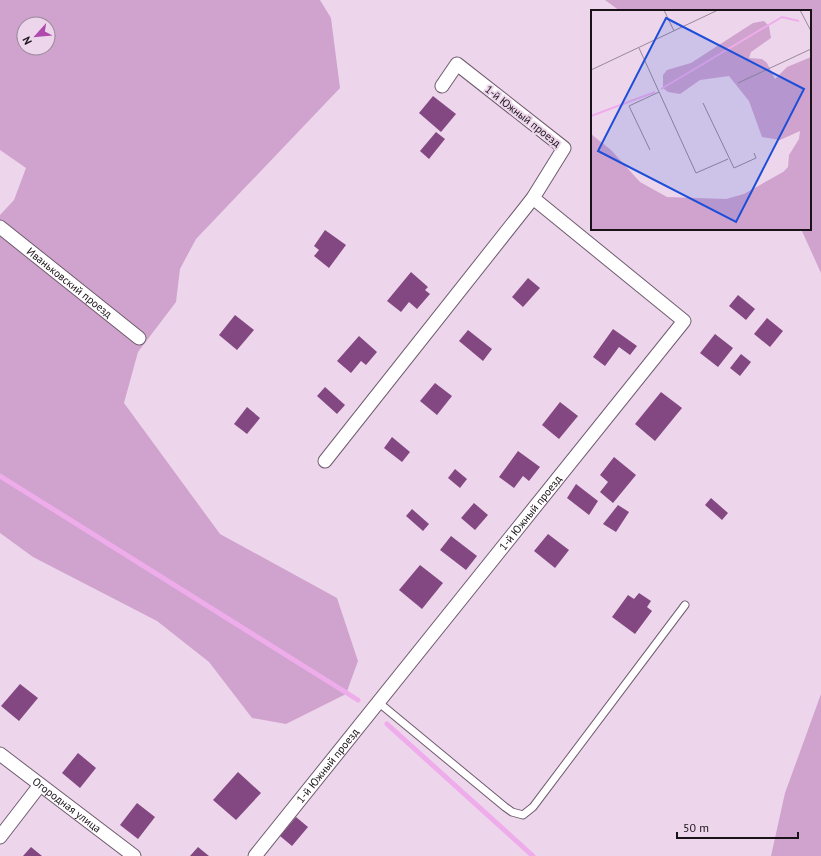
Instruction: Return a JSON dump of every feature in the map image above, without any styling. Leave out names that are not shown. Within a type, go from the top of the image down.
[{"type":"street","name":"1-й Южный проезд","points":[[325,462],[533,198],[564,148],[457,64],[442,86]]},
{"type":"street","name":"1-й Южный проезд","points":[[255,856],[684,321],[533,198]]},
{"type":"street","name":"Иваньковский проезд","points":[[0,226],[139,338]]},
{"type":"street","name":"Огородная улица","points":[[0,754],[134,856]]},
{"type":"street","points":[[0,837],[40,785]]},
{"type":"lane","points":[[378,702],[505,807],[512,812],[523,814],[533,807],[685,605]]},
{"type":"shaded area","points":[[0,0],[320,0],[331,18],[340,88],[196,239],[180,269],[176,302],[138,352],[124,403],[220,534],[337,598],[358,661],[346,694],[286,724],[252,718],[209,662],[157,621],[33,557],[0,533],[0,215],[14,200],[26,168],[0,150]]},
{"type":"shaded area","points":[[605,0],[821,0],[821,273],[801,230],[811,230],[811,10],[619,10]]},
{"type":"shaded area","points":[[821,694],[821,856],[771,856],[785,793]]},
{"type":"building","points":[[433,96],[456,114],[441,132],[419,113]]},
{"type":"building","points":[[436,132],[445,139],[429,159],[420,151]]},
{"type":"building","points":[[325,230],[346,245],[329,268],[314,256],[319,250],[314,246]]},
{"type":"building","points":[[411,272],[428,287],[425,290],[430,294],[417,309],[409,302],[401,312],[387,301]]},
{"type":"building","points":[[528,278],[540,288],[523,307],[512,297]]},
{"type":"building","points":[[738,295],[755,309],[746,320],[729,306]]},
{"type":"building","points":[[235,315],[254,330],[237,350],[219,335]]},
{"type":"building","points":[[767,318],[783,331],[770,347],[754,334]]},
{"type":"building","points":[[613,329],[637,346],[630,355],[619,347],[605,366],[593,357]]},
{"type":"building","points":[[468,330],[492,349],[483,361],[459,341]]},
{"type":"building","points":[[715,334],[733,348],[718,367],[700,353]]},
{"type":"building","points":[[359,336],[377,352],[366,365],[361,361],[351,373],[337,361]]},
{"type":"building","points":[[741,354],[751,362],[740,376],[730,368]]},
{"type":"building","points":[[435,383],[452,396],[437,415],[420,401]]},
{"type":"building","points":[[325,387],[345,405],[337,414],[317,396]]},
{"type":"building","points":[[661,392],[682,408],[655,441],[635,424]]},
{"type":"building","points":[[560,402],[578,416],[559,439],[542,425]]},
{"type":"building","points":[[247,407],[260,418],[247,434],[234,424]]},
{"type":"building","points":[[392,437],[410,452],[402,462],[384,448]]},
{"type":"building","points":[[518,451],[540,467],[529,481],[523,476],[514,488],[499,477]]},
{"type":"building","points":[[614,457],[636,475],[613,503],[600,492],[608,482],[600,475]]},
{"type":"building","points":[[455,469],[467,479],[460,488],[448,478]]},
{"type":"building","points":[[576,484],[598,501],[589,515],[567,498]]},
{"type":"building","points":[[711,498],[728,513],[722,520],[705,505]]},
{"type":"building","points":[[474,503],[488,515],[475,530],[461,518]]},
{"type":"building","points":[[618,505],[629,512],[616,532],[603,524]]},
{"type":"building","points":[[412,509],[429,524],[423,531],[406,516]]},
{"type":"building","points":[[548,534],[569,550],[555,568],[534,551]]},
{"type":"building","points":[[451,536],[477,556],[466,570],[440,550]]},
{"type":"building","points":[[420,565],[443,583],[422,609],[399,590]]},
{"type":"building","points":[[639,593],[651,601],[647,607],[652,611],[635,634],[612,617],[628,595],[634,599]]},
{"type":"building","points":[[20,684],[38,698],[19,721],[1,706]]},
{"type":"building","points":[[78,753],[96,768],[80,788],[62,773]]},
{"type":"building","points":[[238,772],[261,793],[236,820],[213,800]]},
{"type":"building","points":[[137,803],[155,817],[138,839],[120,825]]},
{"type":"building","points":[[296,817],[308,827],[292,846],[280,836]]},
{"type":"building","points":[[31,847],[42,856],[23,856]]},
{"type":"building","points":[[198,847],[209,856],[190,856]]},
{"type":"waterway","points":[[0,476],[358,700]]},
{"type":"waterway","points":[[387,724],[533,856]]}]
